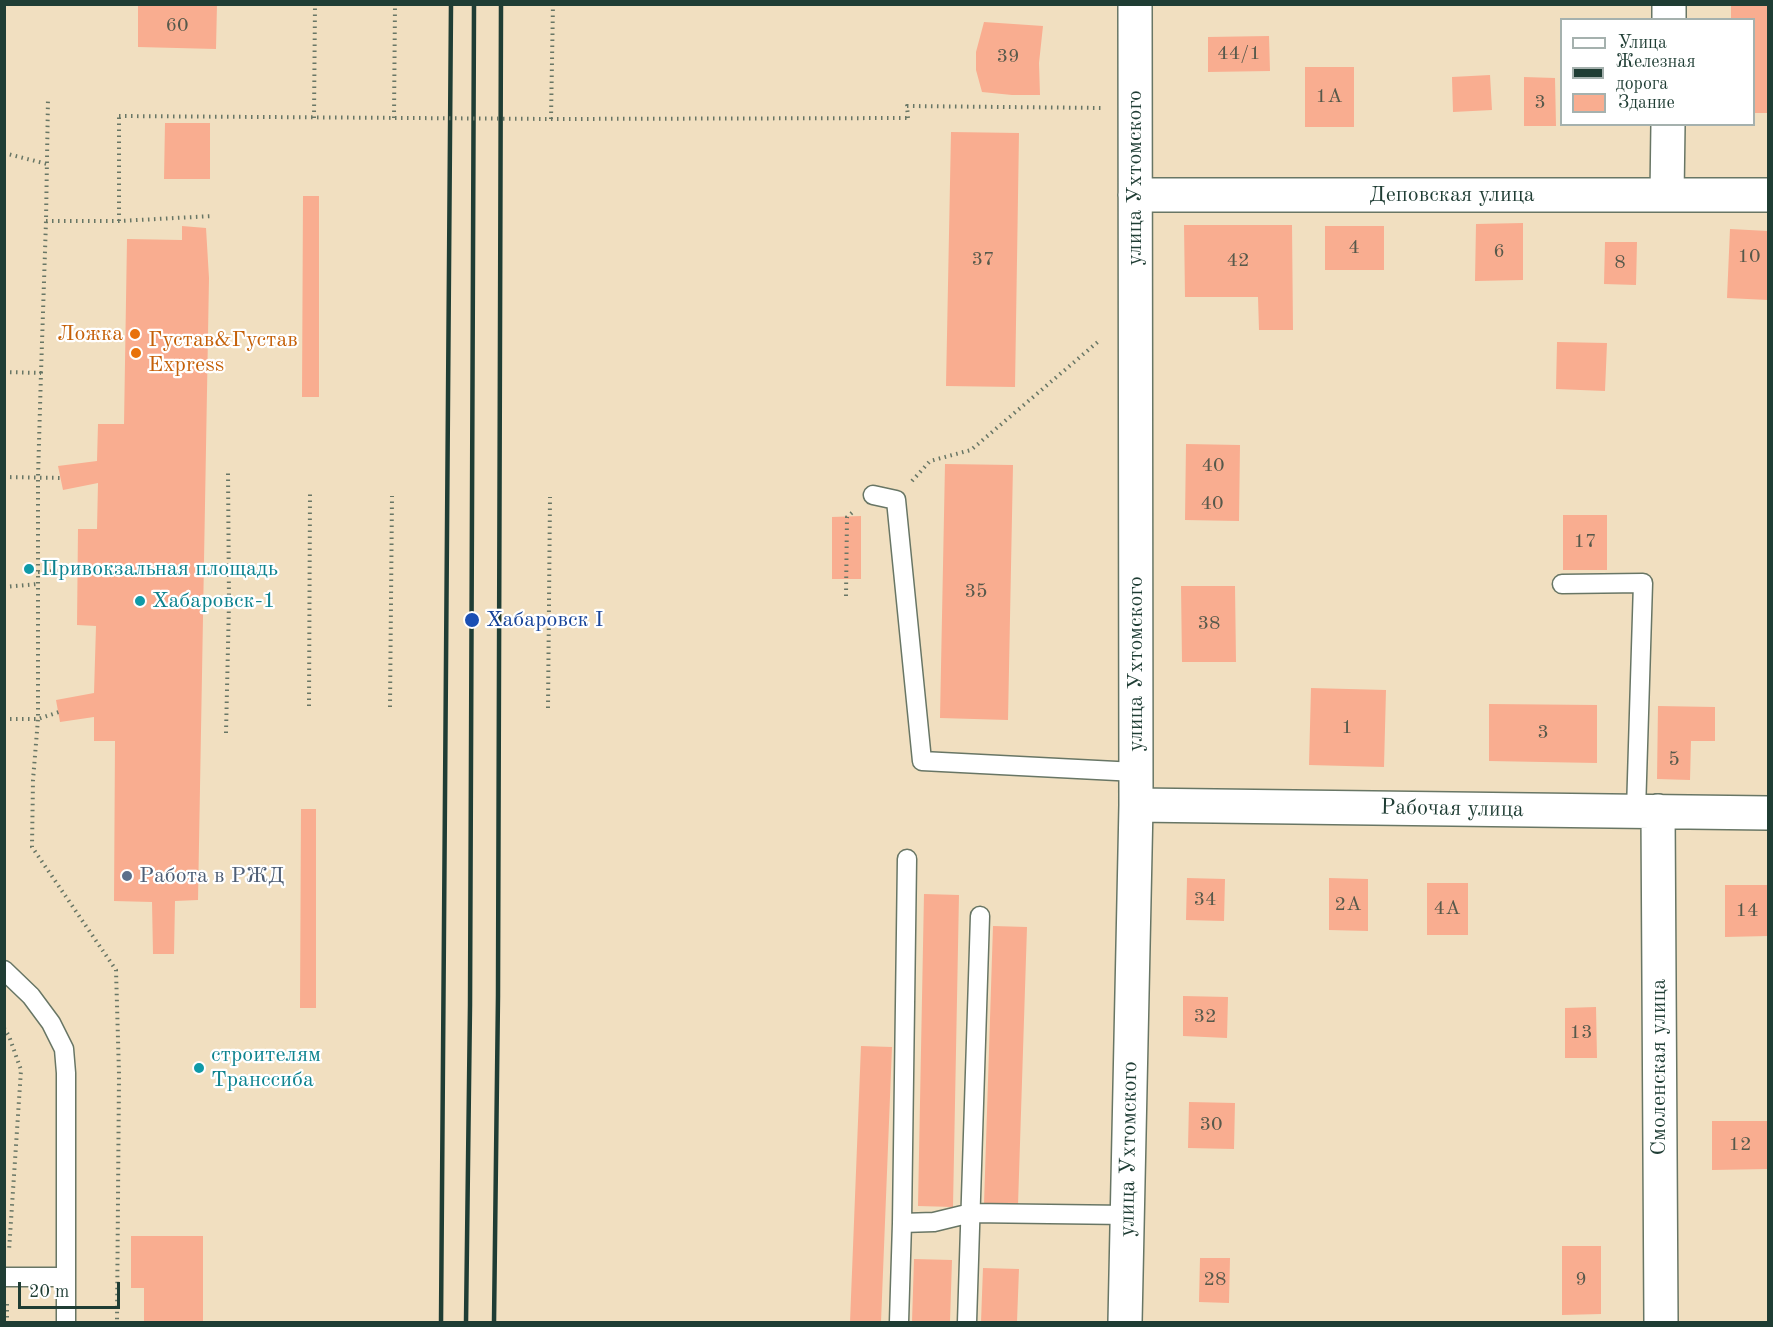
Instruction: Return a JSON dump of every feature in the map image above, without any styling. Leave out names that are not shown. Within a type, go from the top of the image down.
[{"type":"street","name":"улица Ухтомского","points":[[1125,1323],[1136,805],[1135,4]]},
{"type":"street","points":[[1667,195],[1668,126]]},
{"type":"street","name":"Деповская улица","points":[[1135,195],[1768,195]]},
{"type":"street","name":"Рабочая улица","points":[[1136,805],[1768,813]]},
{"type":"street","name":"Смоленская улица","points":[[1647,811],[1660,1323]]},
{"type":"lane","points":[[873,495],[896,500],[922,761],[1136,772]]},
{"type":"lane","points":[[1562,584],[1643,583],[1647,811]]},
{"type":"lane","points":[[899,1323],[907,859]]},
{"type":"lane","points":[[967,1323],[980,916]]},
{"type":"lane","points":[[4,970],[31,996],[51,1023],[63,1049],[66,1073],[66,1323]]},
{"type":"lane","points":[[902,1223],[934,1222],[971,1213],[1127,1215]]},
{"type":"lane","points":[[6,1276],[66,1277]]},
{"type":"path","points":[[314,118],[315,4]]},
{"type":"path","points":[[394,118],[395,4]]},
{"type":"path","points":[[550,119],[553,4]]},
{"type":"path","points":[[48,98],[38,477],[38,719],[33,780],[32,847],[116,970],[119,1074],[117,1323]]},
{"type":"path","points":[[118,220],[120,116],[550,119],[908,117],[907,106],[1134,108]]},
{"type":"path","points":[[4,153],[47,164]]},
{"type":"path","points":[[46,221],[213,216]]},
{"type":"path","points":[[896,500],[930,461],[971,450],[1135,311]]},
{"type":"path","points":[[4,372],[41,373]]},
{"type":"path","points":[[226,733],[229,603],[228,471]]},
{"type":"path","points":[[4,477],[61,478]]},
{"type":"path","points":[[309,706],[310,493]]},
{"type":"path","points":[[390,707],[392,496]]},
{"type":"path","points":[[548,708],[550,497]]},
{"type":"path","points":[[846,596],[847,517]]},
{"type":"path","points":[[38,572],[78,570]]},
{"type":"path","points":[[4,587],[38,584]]},
{"type":"path","points":[[4,719],[38,719],[58,712]]},
{"type":"path","points":[[4,1028],[21,1070],[6,1276]]},
{"type":"building","points":[[138,4],[217,4],[216,49],[138,47]]},
{"type":"building","points":[[1731,4],[1768,4],[1768,113],[1755,113],[1755,18],[1731,18]]},
{"type":"building","points":[[984,22],[1043,26],[1039,63],[1040,95],[982,92],[976,70],[976,52]]},
{"type":"building","points":[[1269,36],[1270,71],[1208,72],[1208,37]]},
{"type":"building","points":[[1305,67],[1354,67],[1354,127],[1305,127]]},
{"type":"building","points":[[1490,75],[1492,110],[1453,112],[1452,77]]},
{"type":"building","points":[[1524,77],[1555,78],[1556,126],[1524,126]]},
{"type":"building","points":[[165,123],[210,123],[210,179],[164,179]]},
{"type":"building","points":[[951,132],[1019,133],[1015,387],[946,386]]},
{"type":"building","points":[[303,196],[319,196],[319,397],[302,397]]},
{"type":"building","points":[[1523,223],[1523,280],[1475,281],[1476,224]]},
{"type":"building","points":[[1184,225],[1292,225],[1293,330],[1259,330],[1258,297],[1185,297]]},
{"type":"building","name":"Хабаровск-1","points":[[182,226],[206,228],[209,278],[198,900],[175,901],[174,954],[153,954],[152,902],[114,901],[115,741],[94,741],[94,717],[60,722],[56,700],[94,693],[96,626],[77,625],[78,529],[97,529],[98,483],[63,490],[58,466],[97,461],[98,424],[124,424],[127,239],[182,240]]},
{"type":"building","points":[[1325,226],[1384,226],[1384,270],[1325,270]]},
{"type":"building","points":[[1730,229],[1768,231],[1768,300],[1727,298]]},
{"type":"building","points":[[1605,242],[1637,242],[1636,285],[1604,284]]},
{"type":"building","points":[[1557,342],[1607,343],[1605,391],[1556,389]]},
{"type":"building","points":[[1186,444],[1240,445],[1239,521],[1185,520]]},
{"type":"building","points":[[945,464],[1013,465],[1008,720],[940,718]]},
{"type":"building","points":[[1563,515],[1607,515],[1607,570],[1563,570]]},
{"type":"building","points":[[861,516],[861,579],[832,579],[832,517]]},
{"type":"building","points":[[1181,586],[1235,586],[1236,662],[1182,662]]},
{"type":"building","points":[[1311,688],[1386,690],[1384,767],[1309,765]]},
{"type":"building","points":[[1489,704],[1597,705],[1597,763],[1489,761]]},
{"type":"building","points":[[1658,706],[1715,707],[1715,741],[1691,741],[1690,780],[1657,779]]},
{"type":"building","points":[[301,809],[316,809],[316,1008],[300,1008]]},
{"type":"building","points":[[1187,878],[1225,879],[1224,921],[1186,920]]},
{"type":"building","points":[[1329,878],[1368,879],[1368,931],[1329,930]]},
{"type":"building","points":[[1427,883],[1468,883],[1468,935],[1427,935]]},
{"type":"building","points":[[1725,885],[1768,885],[1768,936],[1725,937]]},
{"type":"building","points":[[924,894],[959,895],[953,1207],[918,1206]]},
{"type":"building","points":[[993,926],[1027,927],[1018,1205],[984,1204]]},
{"type":"building","points":[[1183,996],[1228,997],[1227,1038],[1183,1036]]},
{"type":"building","points":[[1596,1007],[1597,1058],[1565,1058],[1565,1008]]},
{"type":"building","points":[[861,1046],[892,1047],[881,1322],[850,1322]]},
{"type":"building","points":[[1189,1102],[1235,1103],[1234,1149],[1188,1148]]},
{"type":"building","points":[[1712,1121],[1768,1121],[1768,1169],[1712,1170]]},
{"type":"building","points":[[131,1236],[203,1236],[203,1322],[144,1322],[144,1288],[131,1288]]},
{"type":"building","points":[[1562,1246],[1601,1246],[1601,1314],[1562,1315]]},
{"type":"building","points":[[1200,1258],[1230,1258],[1229,1303],[1199,1302]]},
{"type":"building","points":[[914,1259],[952,1260],[950,1322],[912,1322]]},
{"type":"building","points":[[983,1268],[1019,1269],[1017,1322],[981,1322]]},
{"type":"railway","points":[[441,1322],[451,4]]},
{"type":"railway","points":[[466,1322],[470,1006],[474,4]]},
{"type":"railway","points":[[494,1322],[498,996],[501,4]]},
{"type":"place","name":"Ложка","points":[[135,334]]},
{"type":"place","name":"Густав&Густав Express","points":[[136,353]]},
{"type":"place","name":"Привокзальная площадь","points":[[29,569]]},
{"type":"place","name":"Хабаровск-1","points":[[140,601]]},
{"type":"place","name":"Хабаровск I","points":[[472,620]]},
{"type":"place","name":"Работа в РЖД","points":[[127,876]]},
{"type":"place","name":"строителям Транссиба","points":[[199,1068]]}]
